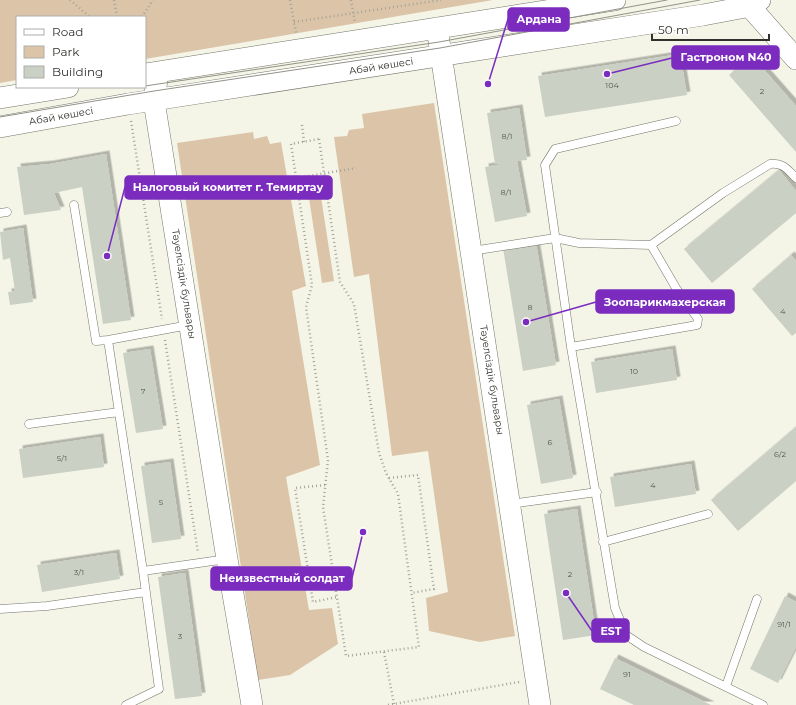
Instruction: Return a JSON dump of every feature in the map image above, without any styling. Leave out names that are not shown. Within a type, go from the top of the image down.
[{"type":"street","points":[[151,73],[615,0]]},
{"type":"street","points":[[751,2],[796,59]]},
{"type":"street","name":"Абай көшесі","points":[[0,127],[154,101],[692,17],[751,2]]},
{"type":"street","name":"Тәуелсіздік бульвары","points":[[437,28],[540,705]]},
{"type":"street","name":"Тәуелсіздік бульвары","points":[[151,73],[154,101],[191,325],[227,559],[252,705]]},
{"type":"street","points":[[0,98],[62,88]]},
{"type":"lane","points":[[676,121],[555,149],[545,165],[571,347],[597,492],[603,542],[615,608],[626,634],[644,647],[763,705]]},
{"type":"lane","points":[[472,251],[555,238],[579,243],[651,245],[723,193],[770,164],[777,163],[784,165],[796,178]]},
{"type":"lane","points":[[74,205],[96,341],[191,325]]},
{"type":"lane","points":[[571,347],[697,325],[698,319],[676,288],[651,245]]},
{"type":"lane","points":[[108,340],[143,571],[159,690],[126,705]]},
{"type":"lane","points":[[29,424],[119,412]]},
{"type":"lane","points":[[510,504],[597,492]]},
{"type":"lane","points":[[603,542],[708,514]]},
{"type":"lane","points":[[143,571],[227,559]]},
{"type":"lane","points":[[0,609],[47,606],[146,592]]},
{"type":"lane","points":[[726,686],[757,599]]},
{"type":"path","points":[[70,0],[89,16]]},
{"type":"path","points":[[114,0],[118,16]]},
{"type":"path","points":[[143,16],[154,0]]},
{"type":"path","points":[[290,0],[298,49]]},
{"type":"path","points":[[351,0],[356,25]]},
{"type":"path","points":[[294,22],[441,0]]},
{"type":"path","points":[[302,126],[304,142]]},
{"type":"path","points":[[319,139],[340,282],[354,304],[379,453],[389,478],[398,494],[419,647],[346,656],[322,507],[328,460],[306,307],[312,285],[291,144],[304,142],[319,139]]},
{"type":"path","points":[[273,182],[356,168]]},
{"type":"path","points":[[389,478],[418,475],[434,589],[411,593]]},
{"type":"path","points":[[325,485],[295,488],[313,602],[337,597]]},
{"type":"path","points":[[384,652],[394,704]]},
{"type":"path","points":[[388,705],[537,679]]},
{"type":"green space","points":[[0,0],[493,0],[146,59],[146,16],[16,16],[16,80],[0,83]]},
{"type":"green space","points":[[434,103],[515,636],[480,642],[429,631],[426,598],[448,592],[428,451],[392,456],[369,274],[354,277],[334,137],[347,136],[349,130],[364,128],[362,114]]},
{"type":"green space","points":[[253,132],[254,139],[267,136],[270,144],[281,142],[306,286],[292,291],[320,465],[286,477],[309,610],[332,608],[338,644],[290,675],[258,680],[177,143]]},
{"type":"green space","points":[[319,184],[334,281],[322,283],[307,185]]},
{"type":"building","points":[[680,54],[687,95],[545,117],[538,76]]},
{"type":"building","points":[[751,55],[796,106],[796,152],[729,75]]},
{"type":"building","points":[[519,108],[527,160],[517,161],[527,216],[495,222],[485,167],[509,163],[495,164],[487,113]]},
{"type":"building","points":[[106,154],[131,320],[103,324],[82,187],[54,193],[61,210],[24,215],[17,167],[50,164]]},
{"type":"building","points":[[779,170],[796,191],[796,213],[712,283],[684,249]]},
{"type":"building","points":[[23,228],[33,302],[10,305],[8,292],[15,291],[10,258],[3,260],[0,232]]},
{"type":"building","points":[[536,243],[556,365],[523,371],[503,248]]},
{"type":"building","points":[[791,255],[796,261],[796,333],[792,336],[752,289]]},
{"type":"building","points":[[150,349],[163,429],[136,433],[123,353]]},
{"type":"building","points":[[672,349],[677,380],[596,393],[591,362]]},
{"type":"building","points":[[559,399],[573,478],[541,484],[527,405]]},
{"type":"building","points":[[796,427],[796,481],[738,531],[711,500]]},
{"type":"building","points":[[100,437],[104,467],[23,478],[19,449]]},
{"type":"building","points":[[170,462],[181,539],[152,543],[141,466]]},
{"type":"building","points":[[691,464],[696,494],[615,507],[610,477]]},
{"type":"building","points":[[577,509],[596,635],[563,640],[544,514]]},
{"type":"building","points":[[116,553],[120,579],[42,592],[37,565]]},
{"type":"building","points":[[185,573],[202,696],[175,699],[158,577]]},
{"type":"building","points":[[785,596],[796,602],[796,647],[778,683],[750,669]]},
{"type":"building","points":[[615,658],[711,705],[634,705],[600,689]]},
{"type":"tram line","points":[[146,86],[439,42],[667,0]]},
{"type":"tram line","points":[[0,117],[154,91],[440,48],[700,0]]},
{"type":"place","name":"Гастроном N40","points":[[607,74]]},
{"type":"place","name":"Ардана","points":[[488,84]]},
{"type":"place","name":"Налоговый комитет г. Темиртау","points":[[107,256]]},
{"type":"place","name":"Зоопарикмахерская","points":[[526,322]]},
{"type":"place","name":"Неизвестный солдат","points":[[363,532]]},
{"type":"place","name":"EST","points":[[566,593]]}]
